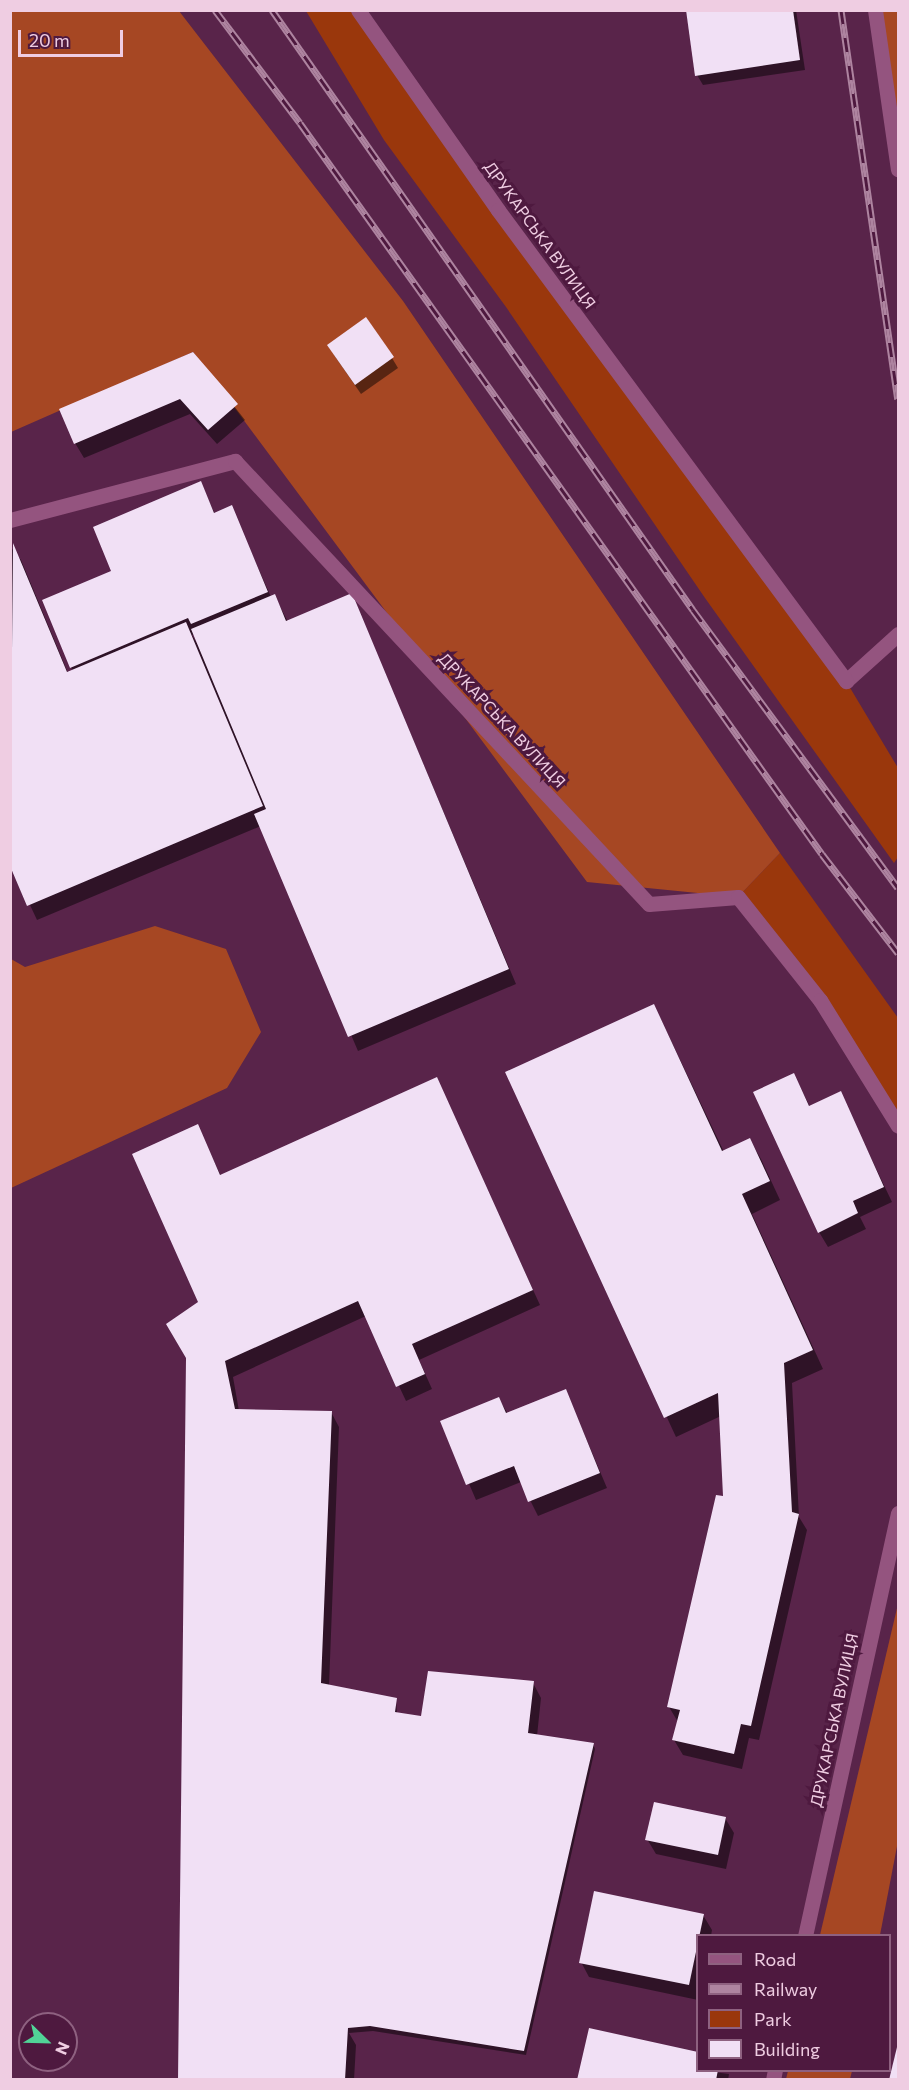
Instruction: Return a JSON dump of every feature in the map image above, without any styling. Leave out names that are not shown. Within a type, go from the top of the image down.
[{"type":"street","name":"ДРУКАРСЬКА ВУЛИЦЯ","points":[[358,10],[498,210],[846,681],[898,634]]},
{"type":"street","points":[[875,10],[898,169]]},
{"type":"street","name":"ДРУКАРСЬКА ВУЛИЦЯ","points":[[10,520],[235,461],[649,903],[738,897],[819,1000],[898,1126]]},
{"type":"street","name":"ДРУКАРСЬКА ВУЛИЦЯ","points":[[805,1934],[898,1513]]},
{"type":"green space","points":[[306,11],[355,11],[846,681],[898,768],[898,857],[894,863],[705,598],[506,307],[384,140]]},
{"type":"green space","points":[[780,853],[898,1018],[898,1125],[820,1000],[738,897]]},
{"type":"shaded area","points":[[10,11],[179,11],[403,301],[780,853],[738,897],[587,882],[193,352],[11,432]]},
{"type":"shaded area","points":[[875,11],[898,11],[898,169]]},
{"type":"shaded area","points":[[155,926],[226,949],[261,1032],[227,1088],[11,1188],[11,959],[25,967]]},
{"type":"shaded area","points":[[898,1604],[898,1841],[880,1934],[820,1934]]},
{"type":"shaded area","points":[[788,2072],[852,2072],[850,2079],[786,2079]]},
{"type":"building","points":[[686,10],[793,10],[800,60],[695,76]]},
{"type":"building","points":[[366,317],[394,357],[355,385],[327,345]]},
{"type":"building","points":[[193,352],[238,404],[208,430],[180,399],[74,444],[59,409]]},
{"type":"building","points":[[201,481],[214,513],[232,505],[268,592],[191,624],[188,618],[70,668],[42,600],[111,571],[93,527]]},
{"type":"building","points":[[13,543],[67,672],[186,622],[263,806],[27,906],[10,866]]},
{"type":"building","points":[[352,593],[509,969],[348,1037],[254,814],[266,809],[191,629],[275,594],[286,621]]},
{"type":"building","points":[[654,1004],[722,1151],[750,1138],[770,1181],[742,1194],[813,1350],[784,1363],[792,1512],[799,1514],[751,1726],[741,1724],[734,1754],[672,1740],[680,1710],[667,1707],[716,1495],[723,1496],[718,1393],[664,1418],[505,1072]]},
{"type":"building","points":[[794,1073],[809,1106],[841,1091],[884,1187],[853,1201],[858,1213],[818,1233],[753,1092]]},
{"type":"building","points":[[437,1077],[533,1290],[412,1344],[425,1374],[396,1387],[358,1301],[225,1361],[235,1409],[332,1411],[321,1683],[397,1698],[395,1712],[421,1716],[428,1671],[534,1681],[528,1733],[594,1743],[524,2051],[370,2026],[348,2028],[345,2080],[178,2080],[186,1358],[166,1324],[198,1302],[132,1154],[198,1124],[220,1175]]},
{"type":"building","points":[[566,1389],[600,1473],[528,1502],[514,1466],[466,1485],[440,1421],[499,1397],[506,1413]]},
{"type":"building","points":[[654,1802],[726,1817],[718,1855],[645,1840]]},
{"type":"building","points":[[594,1891],[704,1914],[700,1934],[696,1934],[696,1952],[689,1985],[579,1963]]},
{"type":"building","points":[[589,2028],[696,2052],[696,2072],[718,2072],[716,2080],[577,2080]]},
{"type":"building","points":[[898,2043],[898,2080],[889,2080]]},
{"type":"railway","points":[[215,10],[300,123],[822,854],[898,953]]},
{"type":"railway","points":[[272,10],[693,610],[898,888]]},
{"type":"railway","points":[[841,10],[898,399]]}]
